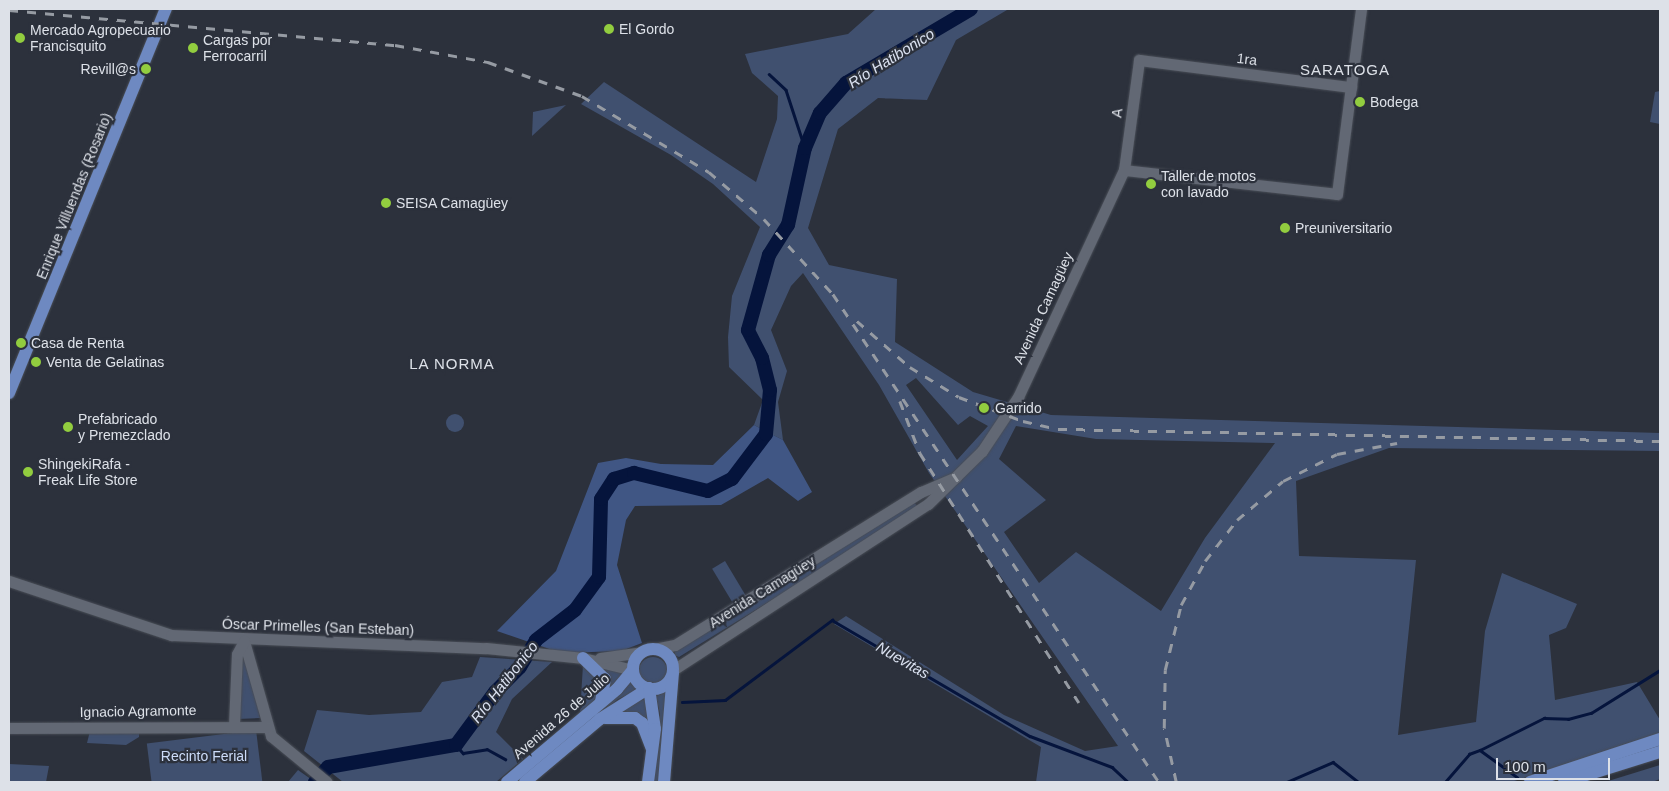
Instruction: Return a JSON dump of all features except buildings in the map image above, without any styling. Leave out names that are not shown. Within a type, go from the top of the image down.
[{"type":"main road","name":"Enrique Villuendas (Rosario)","points":[[9,393],[166,9]]},
{"type":"main road","points":[[1124,170],[1337,194],[1361,9]]},
{"type":"main road","name":"1ra","points":[[1139,60],[1351,87]]},
{"type":"main road","name":"A","points":[[1124,170],[1139,60]]},
{"type":"main road","name":"Avenida Camagüey","points":[[673,670],[928,504],[960,475],[1013,405],[1124,170]]},
{"type":"main road","name":"Avenida Camagüey","points":[[583,658],[648,651],[692,634],[921,492],[960,475]]},
{"type":"main road","points":[[921,492],[928,504]]},
{"type":"main road","name":"Óscar Primelles (San Esteban)","points":[[9,581],[154,631],[244,641],[486,648],[583,658],[633,670]]},
{"type":"main road","points":[[234,725],[237,654],[244,641]]},
{"type":"main road","points":[[244,641],[250,653],[266,727],[280,746],[327,782]]},
{"type":"main road","points":[[664,782],[673,670],[670,658],[648,651],[633,670],[638,682],[649,688],[662,686],[673,670]]},
{"type":"main road","points":[[583,658],[605,680],[606,693],[598,705]]},
{"type":"main road","name":"Avenida 26 de Julio","points":[[507,782],[598,705],[633,670]]},
{"type":"main road","points":[[648,782],[654,710],[649,688]]},
{"type":"main road","name":"Avenida 26 de Julio","points":[[525,782],[600,719],[649,688]]},
{"type":"main road","points":[[600,719],[615,714],[635,718],[642,723],[652,750]]},
{"type":"main road","name":"Ignacio Agramonte","points":[[9,728],[234,725],[266,727]]},
{"type":"main road","points":[[1530,782],[1660,739]]},
{"type":"main road","points":[[1564,782],[1660,752]]},
{"type":"green space","points":[[876,9],[1029,9],[1007,10],[956,40],[927,100],[878,98],[838,129],[808,228],[829,265],[897,279],[895,342],[973,392],[1051,415],[1660,433],[1660,451],[1389,448],[1296,481],[1299,556],[1416,560],[1398,735],[1476,722],[1485,631],[1502,573],[1577,604],[1566,628],[1549,635],[1555,700],[1637,682],[1660,720],[1660,734],[1511,782],[1036,782],[1041,747],[834,624],[846,616],[1004,715],[1085,751],[1118,746],[929,473],[879,385],[803,273],[791,286],[771,330],[787,371],[778,402],[783,440],[754,425],[763,400],[729,367],[728,337],[732,296],[760,227],[713,184],[671,155],[581,104],[604,82],[756,182],[777,119],[778,96],[752,73],[745,54],[848,34]],"holes":[[[916,378],[958,425],[970,416],[988,426],[957,460],[906,385]],[[1016,426],[1096,439],[1275,443],[1205,538],[1161,611],[1076,552],[1039,583],[1004,532],[1046,500],[999,459]]]},
{"type":"green space","points":[[1660,91],[1660,124],[1650,122],[1655,92]]},
{"type":"green space","points":[[566,105],[532,136],[533,112]]},
{"type":"green space","points":[[451,414],[459,414],[464,419],[462,430],[451,432],[446,427],[446,419]]},
{"type":"green space","points":[[914,502],[917,506],[788,590],[679,657],[674,655],[676,649]]},
{"type":"green space","points":[[725,561],[746,596],[733,604],[712,569]]},
{"type":"green space","points":[[480,657],[552,662],[512,699],[496,732],[523,759],[496,782],[343,782],[304,751],[317,710],[369,715],[421,712],[442,682],[472,677]]},
{"type":"green space","points":[[653,657],[663,661],[667,671],[663,681],[653,685],[643,681],[639,671],[643,661]]},
{"type":"green space","points":[[243,659],[248,659],[260,718],[237,719]]},
{"type":"green space","points":[[583,665],[598,672],[601,695],[580,714]]},
{"type":"green space","points":[[603,669],[626,672],[611,691]]},
{"type":"green space","points":[[632,681],[638,690],[618,699],[515,782]]},
{"type":"green space","points":[[669,691],[659,782],[653,782],[660,714],[656,696]]},
{"type":"green space","points":[[643,699],[647,704],[651,728],[635,714],[619,710]]},
{"type":"green space","name":"Recinto Ferial","points":[[256,730],[262,782],[152,782],[147,743]]},
{"type":"green space","points":[[90,731],[139,731],[139,737],[126,745],[87,743]]},
{"type":"green space","points":[[9,764],[49,766],[46,782],[9,782]]},
{"type":"green space","points":[[1660,765],[1660,779],[1652,782],[1605,782]]},
{"type":"green space","points":[[298,770],[315,782],[288,782]]},
{"type":"shaded area","points":[[754,425],[783,440],[812,492],[798,501],[768,478],[721,505],[635,506],[626,520],[617,565],[642,643],[621,651],[561,653],[497,631],[556,571],[598,463],[626,458],[661,464],[713,465]]},
{"type":"waterway","name":"Río Hatibonico","points":[[315,782],[328,767],[456,745],[495,692],[520,667],[536,640],[575,610],[599,577],[601,499],[614,479],[634,473],[708,491],[732,479],[766,434],[770,390],[762,358],[748,330],[769,255],[788,225],[805,148],[820,113],[846,83],[971,9]]},
{"type":"waterway","points":[[769,74],[786,90],[805,148]]},
{"type":"waterway","name":"Nuevitas","points":[[682,702],[725,700],[832,620],[1030,736],[1112,767],[1128,782]]},
{"type":"waterway","points":[[1480,750],[1544,718],[1568,719],[1591,713],[1660,670]]},
{"type":"waterway","points":[[456,745],[463,753],[487,749],[505,759]]},
{"type":"waterway","name":"Nuevitas","points":[[1445,782],[1469,754],[1480,750],[1517,777]]},
{"type":"waterway","name":"Nuevitas","points":[[1287,782],[1333,762],[1359,782]]},
{"type":"railway","points":[[9,10],[395,45],[488,62],[582,96],[709,172],[764,219],[833,294],[1159,782]]},
{"type":"railway","points":[[857,321],[910,367],[959,397],[1023,421],[1058,429],[1660,441]]},
{"type":"railway","points":[[900,401],[920,453],[1079,703]]},
{"type":"railway","points":[[1176,782],[1164,728],[1165,670],[1181,605],[1205,561],[1237,520],[1283,481],[1337,454],[1397,443]]},
{"type":"place","name":"El Gordo","points":[[609,29]]},
{"type":"place","name":"Mercado Agropecuario Francisquito","points":[[20,38]]},
{"type":"place","name":"Cargas por Ferrocarril","points":[[193,48]]},
{"type":"place","name":"Revill@s","points":[[146,69]]},
{"type":"place","name":"Bodega","points":[[1360,102]]},
{"type":"place","name":"Taller de motos con lavado","points":[[1151,184]]},
{"type":"place","name":"SEISA Camagüey","points":[[386,203]]},
{"type":"place","name":"Preuniversitario","points":[[1285,228]]},
{"type":"place","name":"Casa de Renta","points":[[21,343]]},
{"type":"place","name":"Venta de Gelatinas","points":[[36,362]]},
{"type":"place","name":"Garrido","points":[[984,408]]},
{"type":"place","name":"Prefabricado y Premezclado","points":[[68,427]]},
{"type":"place","name":"ShingekiRafa - Freak Life Store","points":[[28,472]]},
{"type":"district","name":"SARATOGA","points":[[1345,70]]},
{"type":"district","name":"LA NORMA","points":[[452,364]]}]
